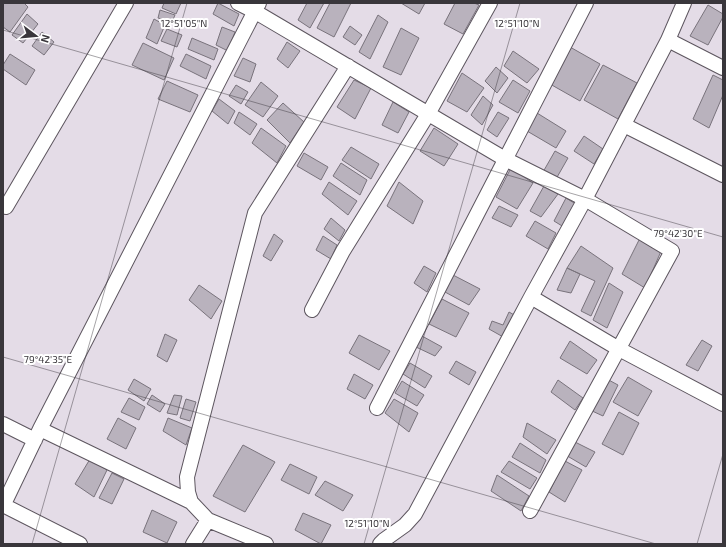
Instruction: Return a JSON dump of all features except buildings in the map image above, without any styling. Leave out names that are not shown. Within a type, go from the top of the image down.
[{"type":"street","points":[[6,207],[126,3]]},
{"type":"street","points":[[238,3],[257,7],[348,66],[428,114],[505,159],[585,199],[672,251],[530,511]]},
{"type":"street","points":[[312,310],[343,251],[428,114],[490,3]]},
{"type":"street","points":[[378,408],[586,3]]},
{"type":"street","points":[[380,544],[405,525],[414,514],[585,199],[668,40],[684,3]]},
{"type":"street","points":[[80,544],[3,505],[257,7]]},
{"type":"street","points":[[668,40],[723,68]]},
{"type":"street","points":[[191,502],[188,492],[187,477],[255,213],[348,66]]},
{"type":"street","points":[[624,125],[723,175]]},
{"type":"street","points":[[531,297],[619,349],[723,404]]},
{"type":"street","points":[[3,424],[38,435],[191,502],[208,520],[266,544]]},
{"type":"street","points":[[193,544],[208,520]]}]
